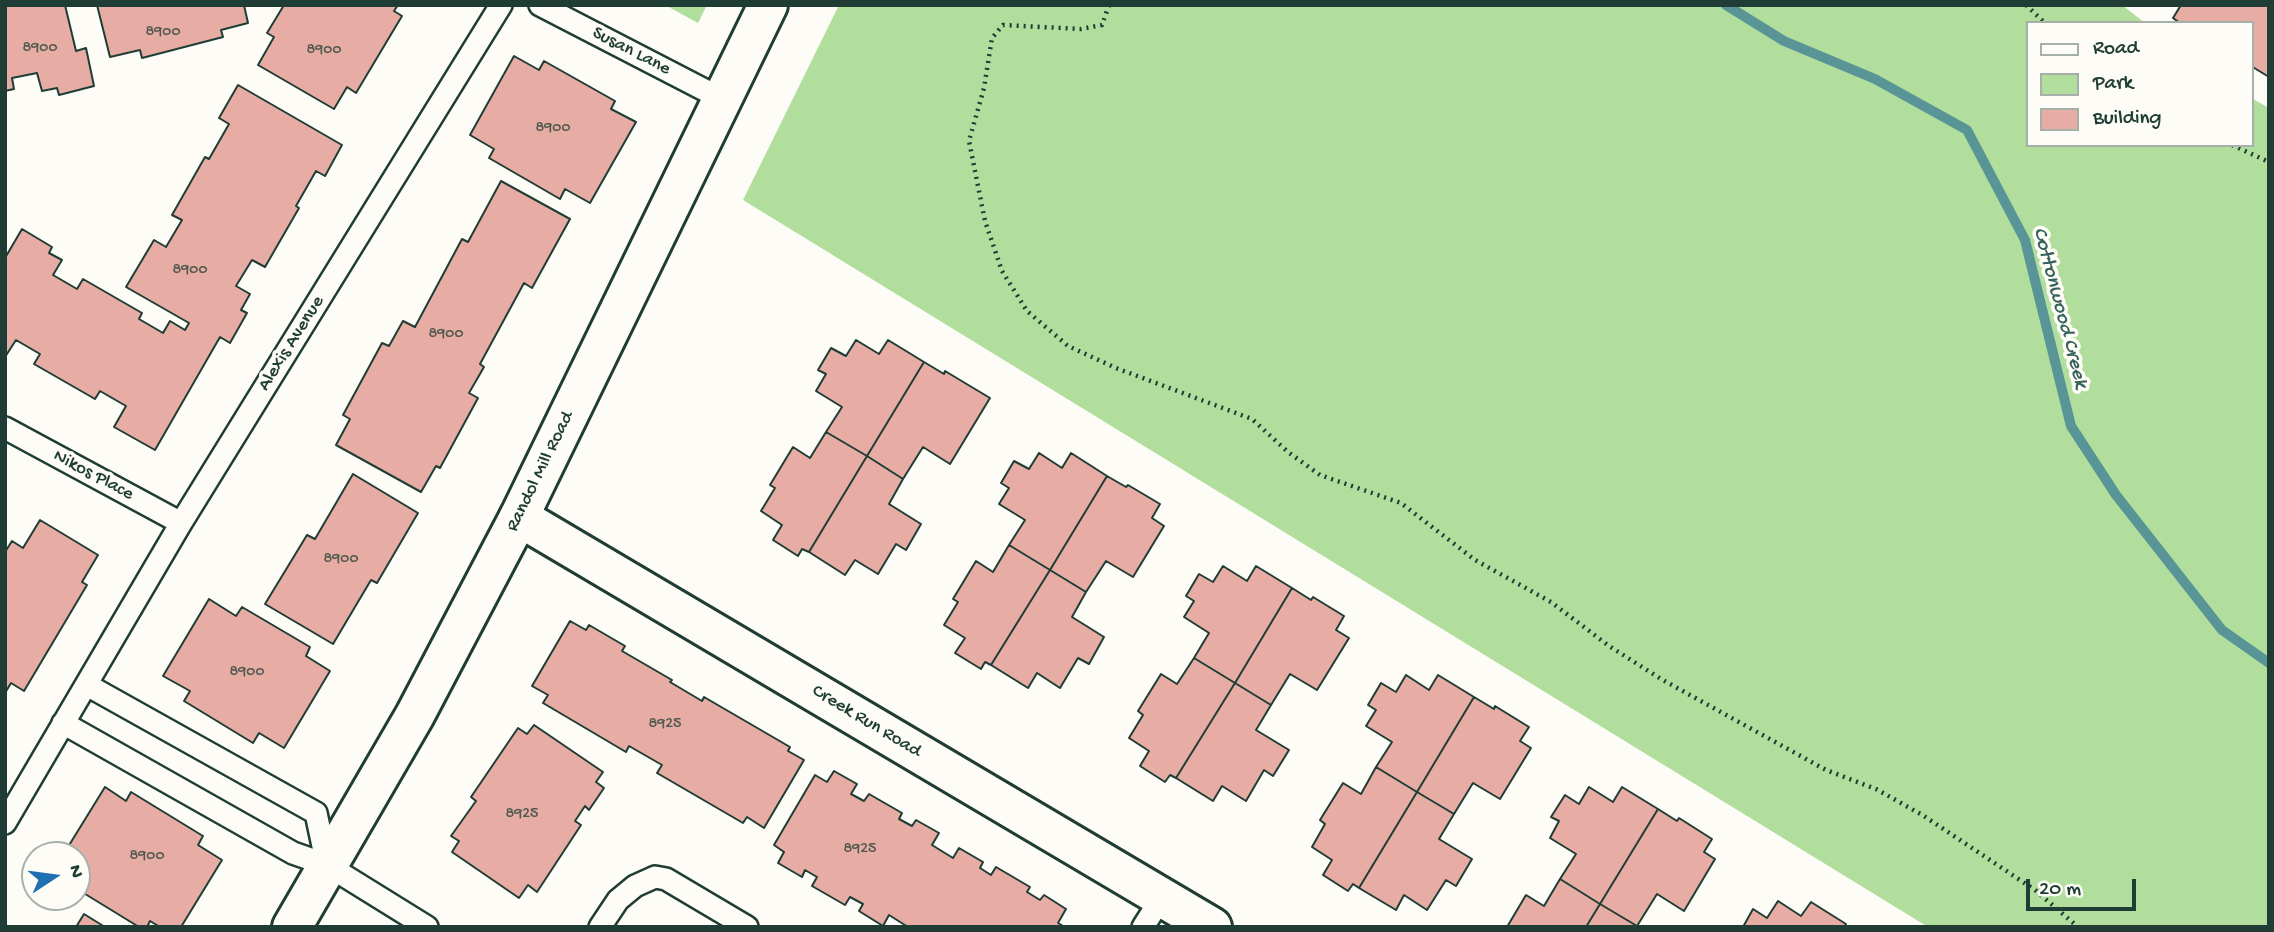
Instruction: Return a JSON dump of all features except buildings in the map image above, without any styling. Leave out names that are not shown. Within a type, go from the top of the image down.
[{"type":"street","name":"Randol Mill Road","points":[[292,927],[415,715],[519,517],[768,5]]},
{"type":"street","name":"Creek Run Road","points":[[519,517],[1153,912],[1212,927]]},
{"type":"lane","name":"Alexis Avenue","points":[[5,823],[181,523],[501,5]]},
{"type":"lane","name":"Susan Lane","points":[[540,5],[722,99]]},
{"type":"lane","name":"Nikos Place","points":[[5,429],[181,523]]},
{"type":"lane","points":[[86,685],[316,813],[327,865]]},
{"type":"lane","points":[[64,723],[293,853],[327,865],[427,927]]},
{"type":"lane","points":[[600,927],[618,900],[635,886],[655,877],[666,879],[747,927]]},
{"type":"path","points":[[1109,5],[1102,25],[1081,29],[1003,25],[992,37],[984,88],[969,141],[985,221],[1002,271],[1027,311],[1068,346],[1115,368],[1252,419],[1288,452],[1320,475],[1401,503],[1475,560],[1551,603],[1609,646],[1661,679],[1826,770],[1876,789],[1924,816],[2035,890],[2078,927]]},
{"type":"path","points":[[2026,5],[2043,21]]},
{"type":"path","points":[[2236,147],[2269,162]]},
{"type":"green space","points":[[665,5],[707,5],[698,23]]},
{"type":"green space","points":[[839,5],[2122,5],[2142,21],[2025,21],[2025,147],[2253,147],[2253,99],[2269,108],[2269,927],[1928,927],[743,200]]},
{"type":"waterway","name":"Cottonwood Creek","points":[[1726,5],[1784,41],[1875,79],[1967,130],[2025,240],[2071,426],[2116,495],[2222,630],[2269,663]]}]
